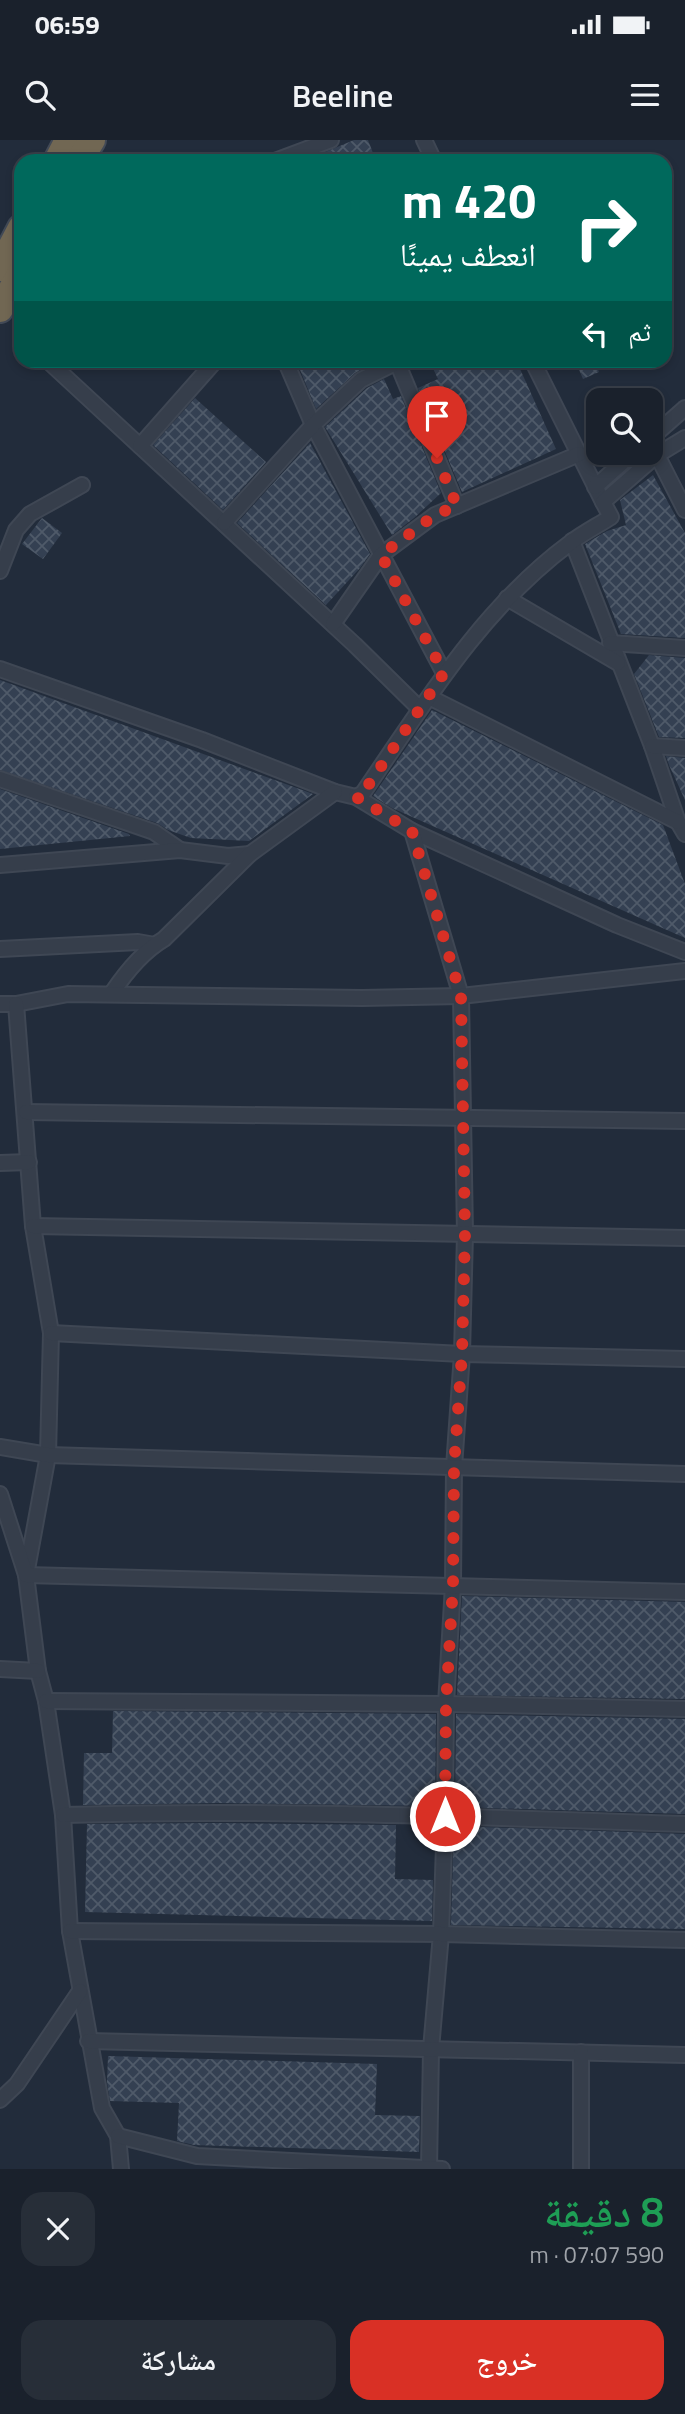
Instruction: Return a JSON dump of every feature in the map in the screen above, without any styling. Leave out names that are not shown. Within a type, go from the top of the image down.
[{"type":"highway","points":[[0,268],[14,241]]},
{"type":"highway","points":[[0,309],[14,285]]},
{"type":"street","points":[[294,154],[331,140]]},
{"type":"street","points":[[56,368],[333,624],[420,709]]},
{"type":"street","points":[[140,446],[209,368]]},
{"type":"street","points":[[288,368],[313,425],[444,673]]},
{"type":"street","points":[[223,523],[313,425],[361,380],[385,368]]},
{"type":"street","points":[[402,368],[457,506]]},
{"type":"street","points":[[356,797],[363,793],[444,673],[507,598],[572,541],[611,517],[536,368]]},
{"type":"street","points":[[663,427],[685,408]]},
{"type":"street","points":[[663,451],[685,438]]},
{"type":"street","points":[[333,624],[381,555],[435,515],[579,454]]},
{"type":"street","points":[[595,487],[620,465]]},
{"type":"street","points":[[603,502],[646,465]]},
{"type":"street","points":[[662,465],[685,510]]},
{"type":"street","points":[[0,571],[16,530],[30,514],[82,485]]},
{"type":"street","points":[[572,541],[682,828]]},
{"type":"street","points":[[507,598],[618,663]]},
{"type":"street","points":[[610,643],[685,648]]},
{"type":"street","points":[[0,669],[202,740],[335,792],[356,797],[412,831],[617,925],[685,952]]},
{"type":"street","points":[[429,697],[682,828]]},
{"type":"street","points":[[652,746],[685,748]]},
{"type":"street","points":[[0,779],[153,832],[180,850]]},
{"type":"street","points":[[112,993],[127,970],[164,939],[250,853],[335,792]]},
{"type":"street","points":[[412,831],[461,996],[465,1234],[462,1354],[454,1467],[453,1585],[446,1704],[441,1934],[430,2049],[429,2169]]},
{"type":"street","points":[[0,865],[180,850],[228,856],[250,853]]},
{"type":"street","points":[[0,949],[138,942],[155,945]]},
{"type":"street","points":[[0,1004],[16,1004],[68,994],[112,993],[362,998],[461,996],[685,971]]},
{"type":"street","points":[[16,1004],[33,1226],[51,1333],[48,1455],[26,1575]]},
{"type":"street","points":[[26,1112],[685,1121]]},
{"type":"street","points":[[0,1163],[29,1163]]},
{"type":"street","points":[[33,1226],[685,1238]]},
{"type":"street","points":[[51,1333],[462,1354],[685,1359]]},
{"type":"street","points":[[0,1447],[48,1455],[685,1474]]},
{"type":"street","points":[[0,1494],[26,1575],[38,1671],[46,1701],[63,1815],[70,1931],[102,2108],[118,2136],[121,2169]]},
{"type":"street","points":[[26,1575],[685,1592]]},
{"type":"street","points":[[0,1669],[38,1671]]},
{"type":"street","points":[[46,1701],[685,1709]]},
{"type":"street","points":[[63,1815],[125,1813],[445,1816],[685,1824]]},
{"type":"street","points":[[70,1931],[441,1934],[685,1940]]},
{"type":"street","points":[[0,2100],[17,2084],[80,1991]]},
{"type":"street","points":[[88,2041],[685,2055]]},
{"type":"street","points":[[580,2169],[581,2052]]},
{"type":"street","points":[[118,2136],[197,2156],[442,2169]]},
{"type":"building","points":[[354,140],[368,140],[373,154],[321,154]]},
{"type":"building","points":[[299,368],[365,368],[355,373],[316,409]]},
{"type":"building","points":[[433,368],[520,368],[556,449],[462,492],[418,388],[438,379]]},
{"type":"building","points":[[578,368],[597,368],[599,372],[583,379]]},
{"type":"building","points":[[384,379],[393,399],[401,396],[441,493],[392,535],[325,427],[367,388]]},
{"type":"building","points":[[195,398],[266,462],[223,510],[153,445]]},
{"type":"building","points":[[310,443],[370,554],[326,605],[237,523]]},
{"type":"building","points":[[653,475],[685,533],[685,638],[621,634],[585,544],[607,531],[626,525],[620,500]]},
{"type":"building","points":[[42,518],[62,533],[43,559],[22,544]]},
{"type":"building","points":[[649,655],[685,658],[685,738],[659,737],[634,674]]},
{"type":"building","points":[[0,680],[313,794],[249,841],[191,838],[157,823],[0,770]]},
{"type":"building","points":[[432,710],[663,825],[685,884],[685,938],[392,808],[373,796]]},
{"type":"building","points":[[666,756],[685,758],[685,800],[669,765]]},
{"type":"building","points":[[0,789],[129,834],[130,836],[0,849]]},
{"type":"building","points":[[462,1596],[685,1602],[685,1699],[457,1695]]},
{"type":"building","points":[[113,1711],[436,1714],[435,1806],[218,1803],[83,1805],[84,1753],[112,1753]]},
{"type":"building","points":[[456,1714],[685,1719],[685,1814],[455,1807]]},
{"type":"building","points":[[87,1824],[396,1825],[395,1879],[433,1880],[432,1921],[85,1912]]},
{"type":"building","points":[[454,1826],[685,1834],[685,1929],[451,1925]]},
{"type":"building","points":[[108,2056],[377,2064],[375,2115],[420,2116],[419,2152],[194,2145],[177,2141],[179,2103],[110,2101],[107,2082]]},
{"type":"route","points":[[437,458],[457,506],[435,515],[381,555],[444,673],[363,793],[356,797],[412,831],[461,996],[465,1234],[462,1354],[454,1467],[445,1816]]}]
